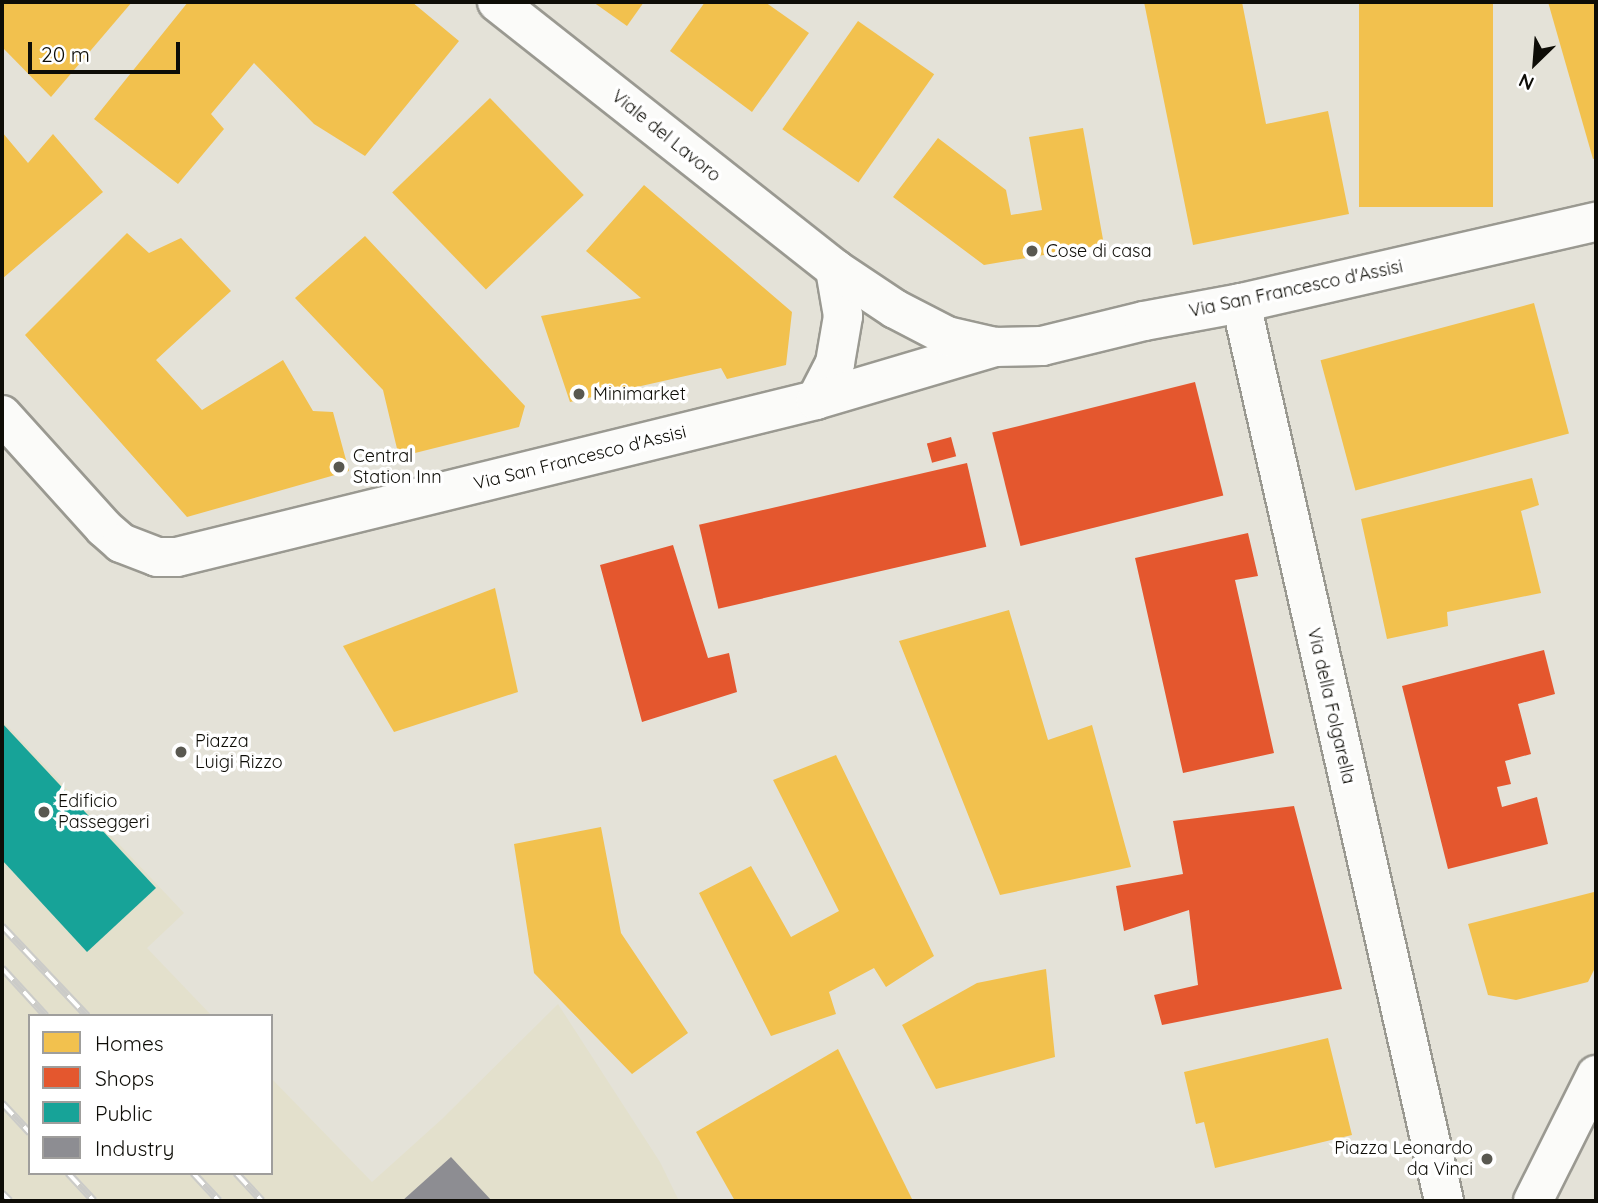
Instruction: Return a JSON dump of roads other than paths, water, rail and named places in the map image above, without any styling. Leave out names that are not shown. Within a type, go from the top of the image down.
[{"type":"street","name":"Viale del Lavoro","points":[[497,2],[835,269]]},
{"type":"street","name":"Via San Francesco d'Assisi","points":[[835,269],[895,309],[947,336],[995,347],[1042,346],[1144,321],[1241,303],[1596,222]]},
{"type":"street","points":[[816,400],[835,363],[843,316],[835,269]]},
{"type":"street","name":"Via della Folgarella","points":[[1241,303],[1444,1201]]},
{"type":"street","name":"Via San Francesco d'Assisi","points":[[2,415],[104,528],[140,553],[157,557],[188,554],[816,400],[995,347]]},
{"type":"street","points":[[1533,1201],[1596,1075]]},
{"type":"railway","points":[[2,926],[85,1014]]},
{"type":"railway","points":[[2,968],[44,1014]]},
{"type":"railway","points":[[2,1103],[28,1131]]},
{"type":"railway","points":[[70,1175],[94,1201]]},
{"type":"railway","points":[[195,1175],[219,1201]]},
{"type":"railway","points":[[238,1175],[262,1201]]},
{"type":"railway","points":[[2,1193],[10,1201]]},
{"type":"place","name":"Cose di casa","points":[[1032,251]]},
{"type":"place","name":"Minimarket","points":[[579,394]]},
{"type":"place","name":"Central Station Inn","points":[[339,467]]},
{"type":"place","name":"Piazza Luigi Rizzo","points":[[181,752]]},
{"type":"place","name":"Edificio Passeggeri","points":[[44,812]]},
{"type":"place","name":"Piazza Leonardo da Vinci","points":[[1487,1159]]}]
